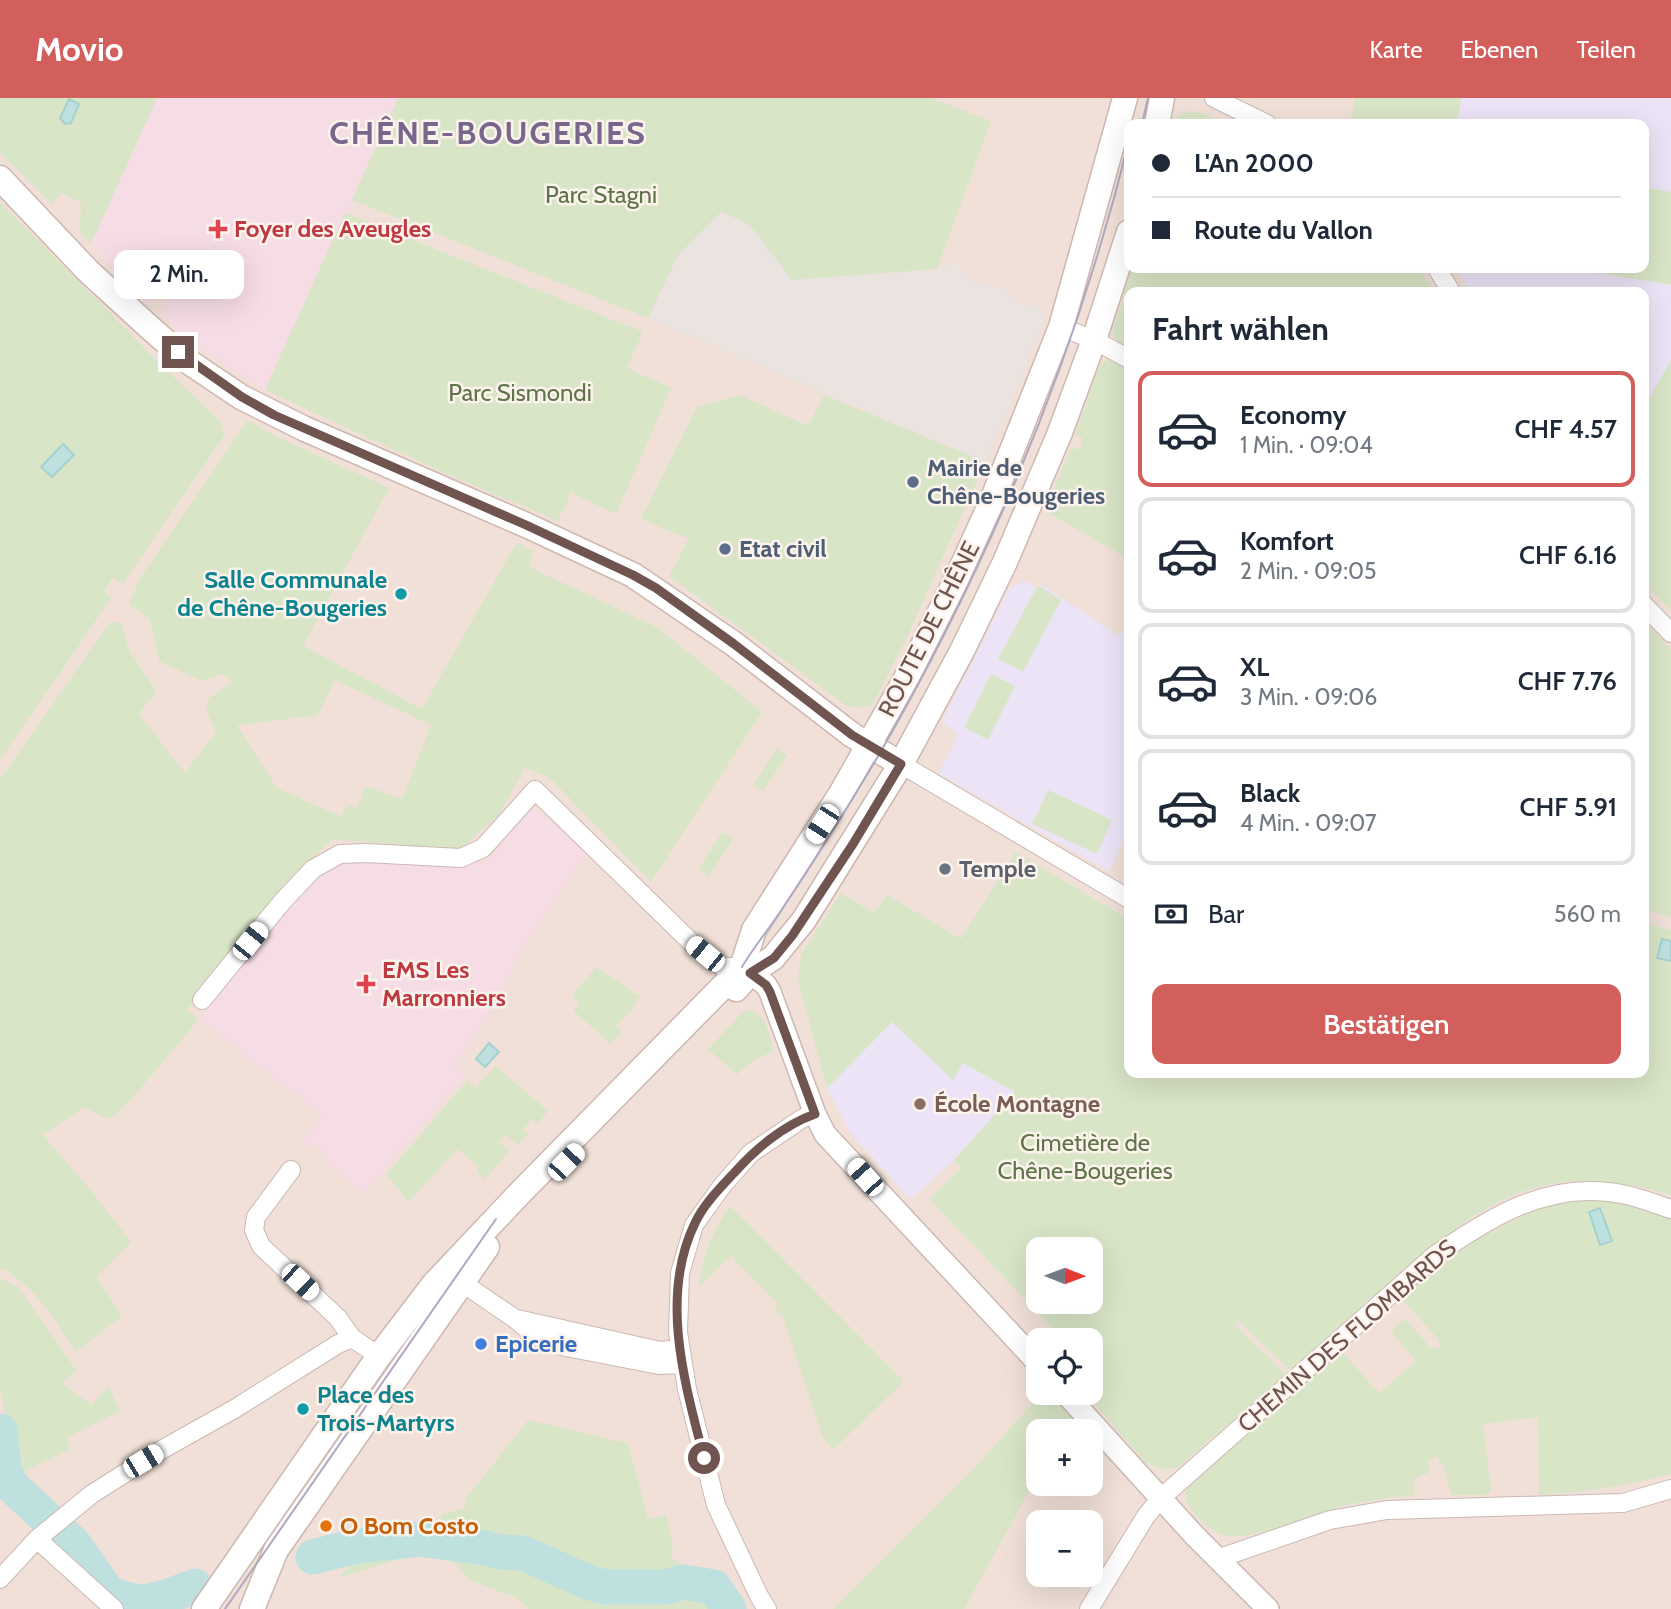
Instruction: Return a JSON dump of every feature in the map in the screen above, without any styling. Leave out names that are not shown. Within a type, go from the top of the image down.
[{"type":"main road","name":"ROUTE DE CHÊNE","points":[[746,970],[754,930],[869,745],[924,644],[972,547],[1027,418],[1061,327],[1125,98]]},
{"type":"main road","points":[[1158,119],[1162,98]]},
{"type":"main road","points":[[0,178],[88,271],[148,326],[189,362],[242,397],[305,429],[526,525],[633,575],[656,588],[734,644],[837,725],[901,764]]},
{"type":"main road","name":"ROUTE DE CHÊNE","points":[[746,970],[774,958],[792,936],[846,855],[946,682],[1005,562],[1059,435],[1124,247]]},
{"type":"main road","points":[[204,1609],[379,1356],[435,1284],[496,1219],[746,970]]},
{"type":"main road","points":[[251,1609],[276,1550],[496,1234],[746,970]]},
{"type":"street","points":[[1214,98],[1257,119]]},
{"type":"street","points":[[1061,327],[1094,340],[1124,356]]},
{"type":"street","points":[[1649,610],[1671,633]]},
{"type":"street","points":[[901,764],[1124,896]]},
{"type":"street","points":[[202,1000],[282,902],[313,869],[340,854],[461,858],[483,848],[535,790],[694,945],[723,967],[746,970],[766,985],[825,1134],[1026,1350]]},
{"type":"street","points":[[767,1609],[742,1563],[716,1505],[680,1357],[680,1273],[687,1244],[699,1216],[751,1153],[803,1118],[815,1114]]},
{"type":"street","points":[[291,1170],[256,1217],[254,1230],[261,1246],[338,1318],[352,1338],[379,1356]]},
{"type":"street","name":"CHEMIN DES FLOMBARDS","points":[[1089,1609],[1146,1516],[1161,1498],[1434,1256],[1476,1227],[1524,1203],[1573,1192],[1605,1191],[1628,1195],[1671,1209]]},
{"type":"street","points":[[461,1282],[514,1318],[535,1336],[561,1346],[659,1366],[680,1357]]},
{"type":"street","points":[[0,1579],[60,1518],[124,1473],[352,1338]]},
{"type":"street","points":[[1076,1405],[1217,1559],[1268,1609]]},
{"type":"street","points":[[1217,1559],[1330,1520],[1387,1510],[1623,1503],[1671,1489]]},
{"type":"street","points":[[40,1536],[114,1609]]},
{"type":"shaded area","points":[[0,98],[1671,98],[1671,1609],[0,1609]]},
{"type":"shaded area","name":"Foyer des Aveugles","points":[[157,98],[398,98],[265,390],[203,351],[161,315],[164,300],[155,295],[151,302],[144,302],[91,244]]},
{"type":"shaded area","points":[[1461,98],[1671,98],[1671,361],[1649,400],[1649,287],[1468,287],[1459,273],[1649,273],[1649,119],[1458,119]]},
{"type":"shaded area","points":[[721,212],[749,224],[792,280],[937,269],[958,262],[968,278],[1008,290],[1022,303],[1047,311],[1021,381],[986,459],[983,461],[648,318],[678,255]]},
{"type":"shaded area","points":[[1024,581],[1035,586],[1042,585],[1118,635],[1124,630],[1124,840],[1109,872],[938,773],[958,735],[942,721],[1010,588]]},
{"type":"shaded area","name":"EMS Les Marronniers","points":[[533,807],[588,852],[522,949],[486,1018],[454,1065],[465,1075],[364,1194],[328,1163],[326,1153],[318,1146],[309,1147],[303,1141],[323,1116],[199,1019],[302,894],[342,858],[436,865],[485,863]]},
{"type":"shaded area","name":"École Montagne","points":[[892,1022],[953,1080],[963,1063],[1016,1092],[954,1160],[913,1197],[907,1196],[849,1131],[827,1088]]},
{"type":"green space","points":[[0,98],[157,98],[91,244],[80,233],[81,203],[61,193],[52,204],[0,153]]},
{"type":"green space","name":"Parc Stagni","points":[[398,98],[931,98],[991,121],[937,269],[792,280],[749,224],[721,212],[678,255],[648,318],[352,200]]},
{"type":"green space","points":[[1355,98],[1461,98],[1458,119],[1352,119]]},
{"type":"green space","points":[[1189,111],[1215,119],[1175,119]]},
{"type":"green space","points":[[1649,188],[1671,192],[1671,285],[1599,273],[1649,273]]},
{"type":"green space","points":[[0,202],[221,422],[224,435],[123,584],[112,578],[104,592],[111,598],[0,760]]},
{"type":"green space","name":"Parc Sismondi","points":[[345,213],[643,332],[627,368],[671,388],[616,514],[571,493],[558,521],[440,471],[265,390]]},
{"type":"green space","points":[[1130,273],[1421,273],[1431,287],[1126,287]]},
{"type":"green space","points":[[1124,294],[1124,350],[1112,333]]},
{"type":"green space","points":[[1107,359],[1124,365],[1124,556],[1045,511],[1070,450],[1080,448],[1083,439],[1075,434],[1100,365]]},
{"type":"green space","points":[[1671,360],[1671,611],[1649,588],[1649,398]]},
{"type":"green space","points":[[740,395],[808,426],[824,395],[983,461],[984,465],[907,637],[873,704],[869,706],[859,708],[844,704],[669,576],[689,539],[641,519],[697,407]]},
{"type":"green space","points":[[248,420],[267,432],[389,488],[303,646],[422,709],[517,542],[533,551],[529,567],[658,628],[762,712],[651,882],[550,778],[525,767],[499,815],[460,850],[332,839],[290,881],[187,1010],[199,1019],[133,1097],[109,1120],[84,1107],[43,1135],[131,1242],[96,1277],[122,1316],[76,1352],[36,1295],[15,1277],[3,1269],[0,1270],[0,780],[110,622],[121,623],[129,650],[156,692],[139,714],[185,773],[216,732],[206,710],[209,698],[233,682],[222,674],[202,681],[159,661],[150,619],[129,604],[141,577]],"holes":[[[335,680],[431,725],[402,799],[366,786],[357,808],[348,805],[341,817],[277,788],[237,725],[318,715]]]},
{"type":"green space","points":[[1038,585],[1061,600],[1023,672],[998,659]]},
{"type":"green space","points":[[1649,626],[1671,650],[1671,917],[1649,911]]},
{"type":"green space","points":[[991,674],[1015,686],[988,740],[964,727]]},
{"type":"green space","points":[[777,748],[787,755],[763,791],[753,785]]},
{"type":"green space","points":[[1048,790],[1112,820],[1097,854],[1032,824]]},
{"type":"green space","points":[[722,832],[733,839],[709,876],[699,869]]},
{"type":"green space","name":"Cimetière de Chêne-Bougeries","points":[[1015,852],[1124,916],[1124,1078],[1649,1078],[1649,924],[1671,930],[1671,1196],[1646,1188],[1585,1181],[1552,1184],[1522,1192],[1467,1221],[1441,1240],[1290,1370],[1239,1321],[1235,1325],[1286,1374],[1178,1467],[1154,1467],[1146,1463],[1095,1405],[1103,1405],[1103,1328],[1053,1328],[1039,1314],[1103,1314],[1103,1237],[1026,1237],[1026,1300],[929,1199],[961,1168],[954,1160],[1015,1092],[963,1063],[953,1080],[892,1022],[827,1088],[798,980],[801,955],[841,893],[874,913],[887,895],[961,939]]},
{"type":"green space","points":[[596,967],[640,996],[630,1012],[615,1026],[621,1032],[610,1044],[573,1010],[580,1003],[572,995]]},
{"type":"green space","points":[[751,1010],[764,1022],[774,1051],[754,1061],[737,1075],[708,1049],[744,1011]]},
{"type":"green space","points":[[496,1066],[548,1111],[538,1123],[532,1119],[523,1129],[528,1134],[518,1145],[505,1135],[499,1142],[509,1151],[485,1180],[476,1171],[479,1167],[458,1149],[408,1202],[387,1174],[467,1081],[476,1088]]},
{"type":"green space","points":[[1575,1199],[1618,1201],[1671,1217],[1671,1474],[1605,1488],[1539,1495],[1538,1417],[1483,1424],[1491,1490],[1487,1495],[1452,1495],[1442,1463],[1437,1456],[1427,1461],[1430,1472],[1414,1479],[1415,1495],[1349,1505],[1271,1530],[1243,1535],[1223,1535],[1209,1528],[1197,1517],[1186,1498],[1189,1483],[1340,1350],[1379,1393],[1416,1361],[1391,1331],[1405,1319],[1431,1348],[1439,1348],[1439,1340],[1401,1298],[1453,1252],[1544,1205]]},
{"type":"green space","points":[[730,1206],[904,1381],[833,1450],[822,1436],[782,1314],[778,1315],[778,1303],[731,1256],[699,1287],[709,1244]]},
{"type":"green space","points":[[0,1278],[19,1288],[76,1370],[62,1383],[91,1405],[108,1386],[120,1411],[66,1438],[70,1449],[21,1473],[11,1449],[0,1387]]},
{"type":"green space","points":[[1030,1405],[1062,1405],[1073,1417],[1026,1419],[1026,1496],[964,1609],[833,1609],[981,1461]]},
{"type":"green space","points":[[528,1420],[628,1443],[648,1519],[666,1515],[673,1546],[671,1558],[715,1581],[733,1609],[529,1609],[517,1598],[470,1580],[454,1562],[411,1555],[339,1578],[358,1556],[426,1541],[443,1514],[465,1508],[465,1500]]},
{"type":"water","points":[[69,99],[79,104],[71,123],[65,124],[60,118]]},
{"type":"water","points":[[63,444],[74,455],[52,477],[41,467]]},
{"type":"water","points":[[1662,939],[1671,941],[1671,961],[1657,958]]},
{"type":"water","points":[[489,1043],[499,1052],[485,1067],[476,1059]]},
{"type":"water","points":[[1600,1208],[1612,1241],[1600,1245],[1589,1212]]},
{"type":"waterway","points":[[0,1431],[4,1471],[12,1486],[74,1544],[107,1591],[119,1598],[143,1602],[195,1586]]},
{"type":"waterway","points":[[313,1557],[356,1546],[420,1539],[499,1552],[523,1553],[605,1587],[667,1587],[683,1582],[714,1587],[729,1609]]},
{"type":"tram line","points":[[1143,119],[1148,98]]},
{"type":"tram line","points":[[742,967],[809,868],[880,753],[958,607],[1026,456],[1056,378],[1108,221],[1124,160]]},
{"type":"tram line","points":[[225,1609],[496,1219]]},
{"type":"place","name":"Foyer des Aveugles","points":[[218,229]]},
{"type":"place","name":"Mairie de Chêne-Bougeries","points":[[913,482]]},
{"type":"place","name":"Etat civil","points":[[725,549]]},
{"type":"place","name":"Salle Communale de Chêne-Bougeries","points":[[401,594]]},
{"type":"place","name":"Temple","points":[[945,869]]},
{"type":"place","name":"EMS Les Marronniers","points":[[366,984]]},
{"type":"place","name":"École Montagne","points":[[920,1104]]},
{"type":"place","name":"Epicerie","points":[[481,1344]]},
{"type":"place","name":"Place des Trois-Martyrs","points":[[303,1409]]},
{"type":"place","name":"O Bom Costo","points":[[326,1526]]},
{"type":"district","name":"CHÊNE-BOUGERIES","points":[[488,133]]},
{"type":"route","points":[[178,352],[209,376],[274,415],[608,562],[656,588],[774,673],[837,725],[901,764],[804,920],[774,958],[750,973],[766,985],[770,992],[815,1114],[803,1118],[751,1153],[705,1207],[687,1244],[679,1285],[679,1349],[704,1458]]}]
